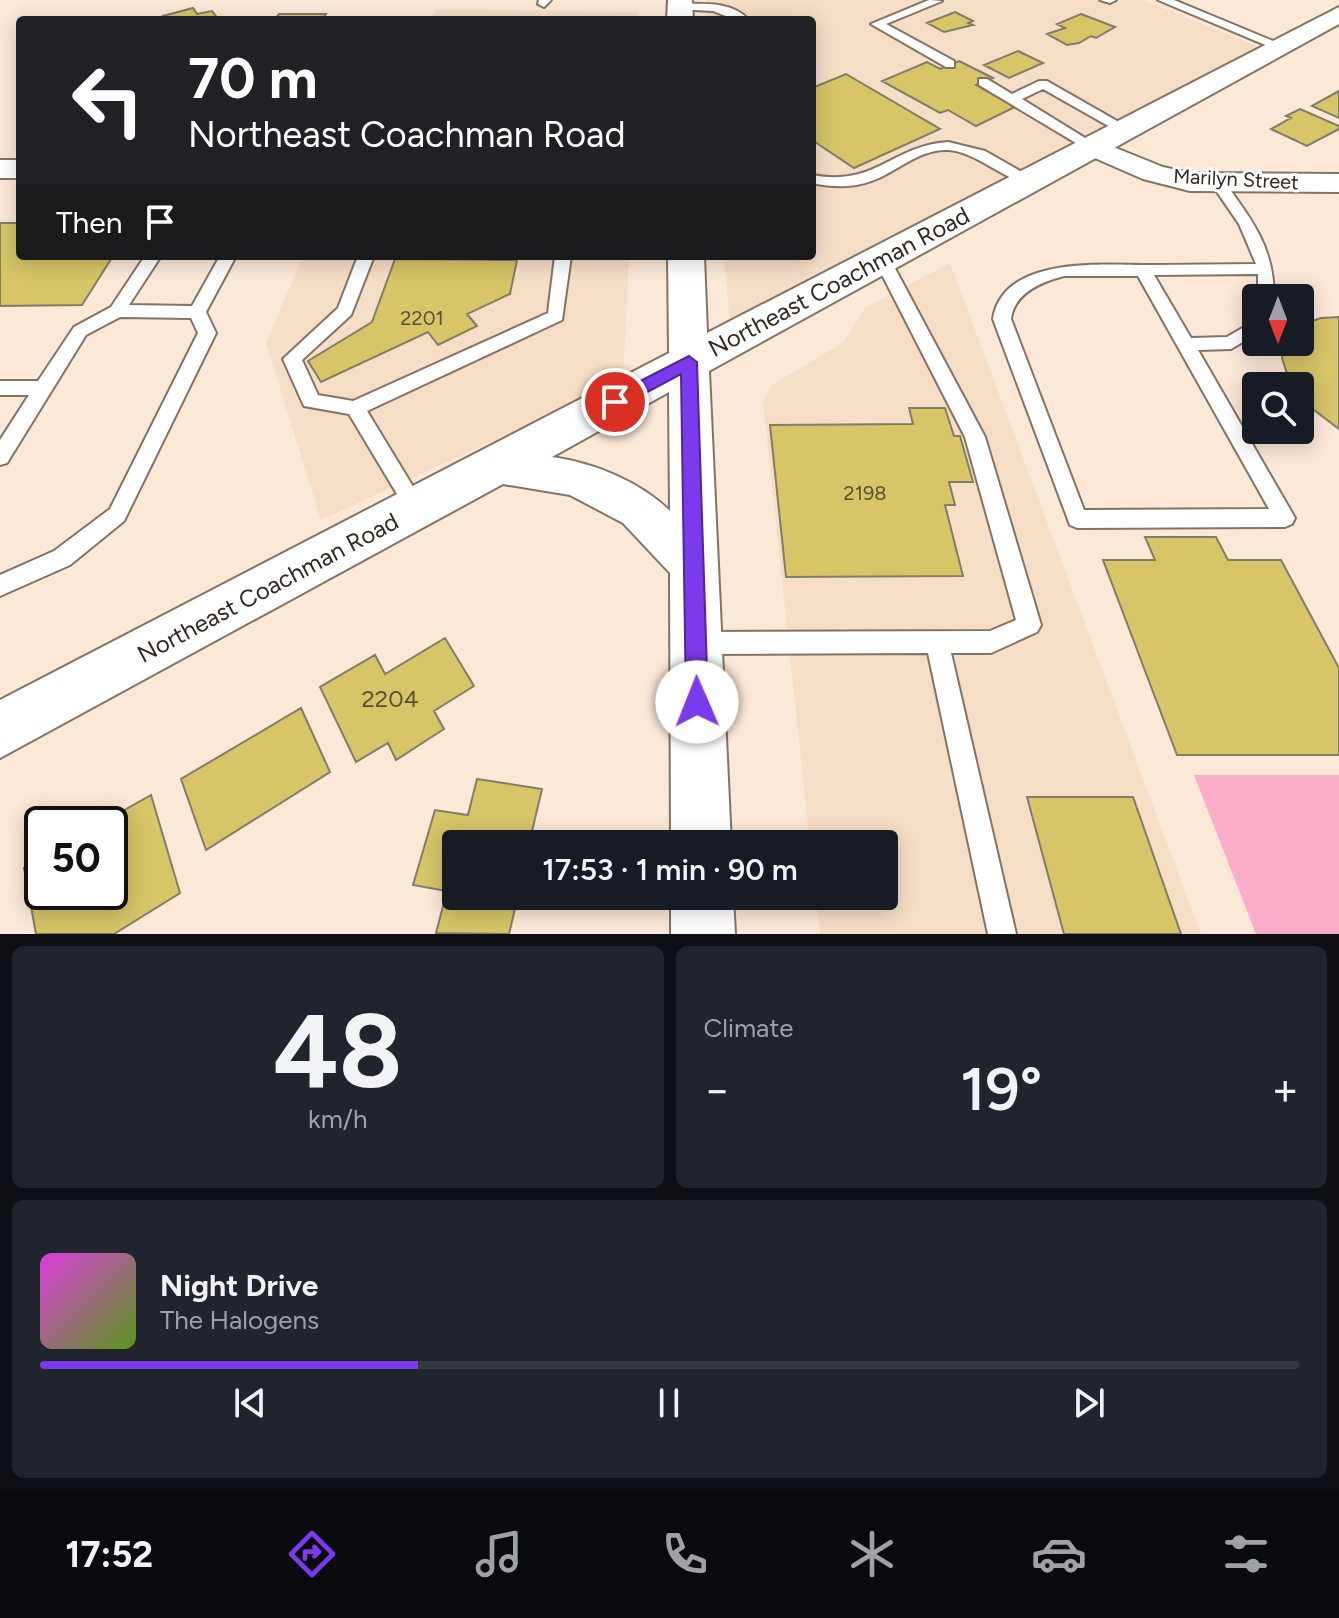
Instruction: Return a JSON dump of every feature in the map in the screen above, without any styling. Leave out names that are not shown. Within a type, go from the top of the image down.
[{"type":"main road","name":"Northeast Coachman Road","points":[[0,730],[1339,14]]},
{"type":"main road","points":[[686,260],[701,830]]},
{"type":"main road","points":[[497,465],[579,479],[639,510],[694,566]]},
{"type":"main road","points":[[702,910],[703,934]]},
{"type":"street","name":"Marilyn Street","points":[[1091,146],[1169,178],[1218,183],[1339,183]]},
{"type":"lane","points":[[1164,0],[1279,46]]},
{"type":"lane","points":[[936,1],[877,24],[950,64]]},
{"type":"lane","points":[[680,9],[717,8],[738,16]]},
{"type":"lane","points":[[983,82],[1091,146]]},
{"type":"lane","points":[[1012,99],[1043,84],[1124,129]]},
{"type":"lane","points":[[816,180],[827,184],[866,180],[928,148],[945,145],[980,154],[1029,180]]},
{"type":"lane","points":[[1218,183],[1247,224],[1266,269],[1266,284]]},
{"type":"lane","points":[[696,643],[991,642],[1029,625],[975,437],[882,259]]},
{"type":"lane","points":[[0,457],[80,331],[117,311],[150,260]]},
{"type":"lane","points":[[197,312],[226,260]]},
{"type":"lane","points":[[364,260],[345,311],[292,359],[311,401],[355,408],[556,316],[563,260]]},
{"type":"lane","points":[[1143,270],[1285,518],[1077,519],[1002,319],[1001,308],[1009,298],[1049,274],[1064,271],[1143,270],[1266,269]]},
{"type":"lane","points":[[117,311],[197,312]]},
{"type":"lane","points":[[0,586],[62,558],[117,515],[207,333],[197,312]]},
{"type":"lane","points":[[1185,344],[1231,343],[1242,336]]},
{"type":"lane","points":[[0,388],[43,388]]},
{"type":"lane","points":[[355,408],[416,508]]},
{"type":"lane","points":[[937,642],[1002,934]]},
{"type":"shaded area","points":[[706,0],[1144,0],[1259,47],[1083,136],[730,325],[724,260],[816,260],[816,16],[707,16]]},
{"type":"shaded area","points":[[436,9],[637,12],[637,16],[433,16]]},
{"type":"shaded area","points":[[301,260],[629,260],[623,381],[321,520],[266,343]]},
{"type":"shaded area","points":[[950,263],[1201,934],[820,934],[817,910],[898,910],[898,830],[809,830],[763,401],[772,385],[844,342],[865,308]]},
{"type":"shaded area","points":[[1194,775],[1339,775],[1339,934],[1256,934]]},
{"type":"building","points":[[193,8],[197,14],[212,11],[216,16],[163,16]]},
{"type":"building","points":[[955,12],[973,21],[968,23],[973,25],[944,32],[927,23]]},
{"type":"building","points":[[279,14],[326,14],[325,16],[277,16]]},
{"type":"building","points":[[1081,14],[1115,27],[1096,38],[1091,36],[1067,45],[1047,34],[1065,28],[1057,24]]},
{"type":"building","points":[[1018,51],[1043,63],[1009,78],[984,65]]},
{"type":"building","points":[[959,61],[993,78],[976,85],[1015,107],[976,126],[948,110],[940,113],[882,81],[927,62],[940,69]]},
{"type":"building","points":[[846,74],[940,129],[854,168],[816,143],[816,86]]},
{"type":"building","points":[[1339,91],[1339,118],[1312,106]]},
{"type":"building","points":[[1300,109],[1339,126],[1339,129],[1307,146],[1271,129]]},
{"type":"building","points":[[0,223],[16,223],[16,260],[110,260],[82,305],[0,306]]},
{"type":"building","points":[[395,260],[517,260],[510,294],[467,314],[477,326],[438,345],[428,332],[321,382],[308,361],[372,322]]},
{"type":"building","points":[[1339,317],[1339,429],[1314,410],[1314,372],[1286,372],[1282,358],[1314,356],[1314,320]]},
{"type":"building","points":[[909,408],[945,408],[954,436],[960,436],[973,482],[949,482],[955,505],[945,505],[963,576],[786,577],[770,425],[913,424]]},
{"type":"building","points":[[1145,537],[1216,537],[1228,560],[1281,560],[1339,668],[1339,755],[1177,755],[1103,560],[1155,560]]},
{"type":"building","points":[[445,638],[474,686],[434,711],[444,729],[396,760],[388,743],[356,762],[320,687],[375,655],[385,674]]},
{"type":"building","points":[[301,708],[330,772],[206,850],[181,779]]},
{"type":"building","points":[[477,779],[542,789],[532,830],[442,830],[442,890],[413,885],[435,810],[468,815]]},
{"type":"building","points":[[151,795],[180,893],[114,934],[36,934],[32,910],[128,910],[128,808]]},
{"type":"building","points":[[1027,797],[1133,797],[1181,934],[1064,934]]},
{"type":"building","points":[[442,910],[515,910],[509,934],[436,933]]},
{"type":"route","points":[[615,402],[689,362],[697,702]]}]
